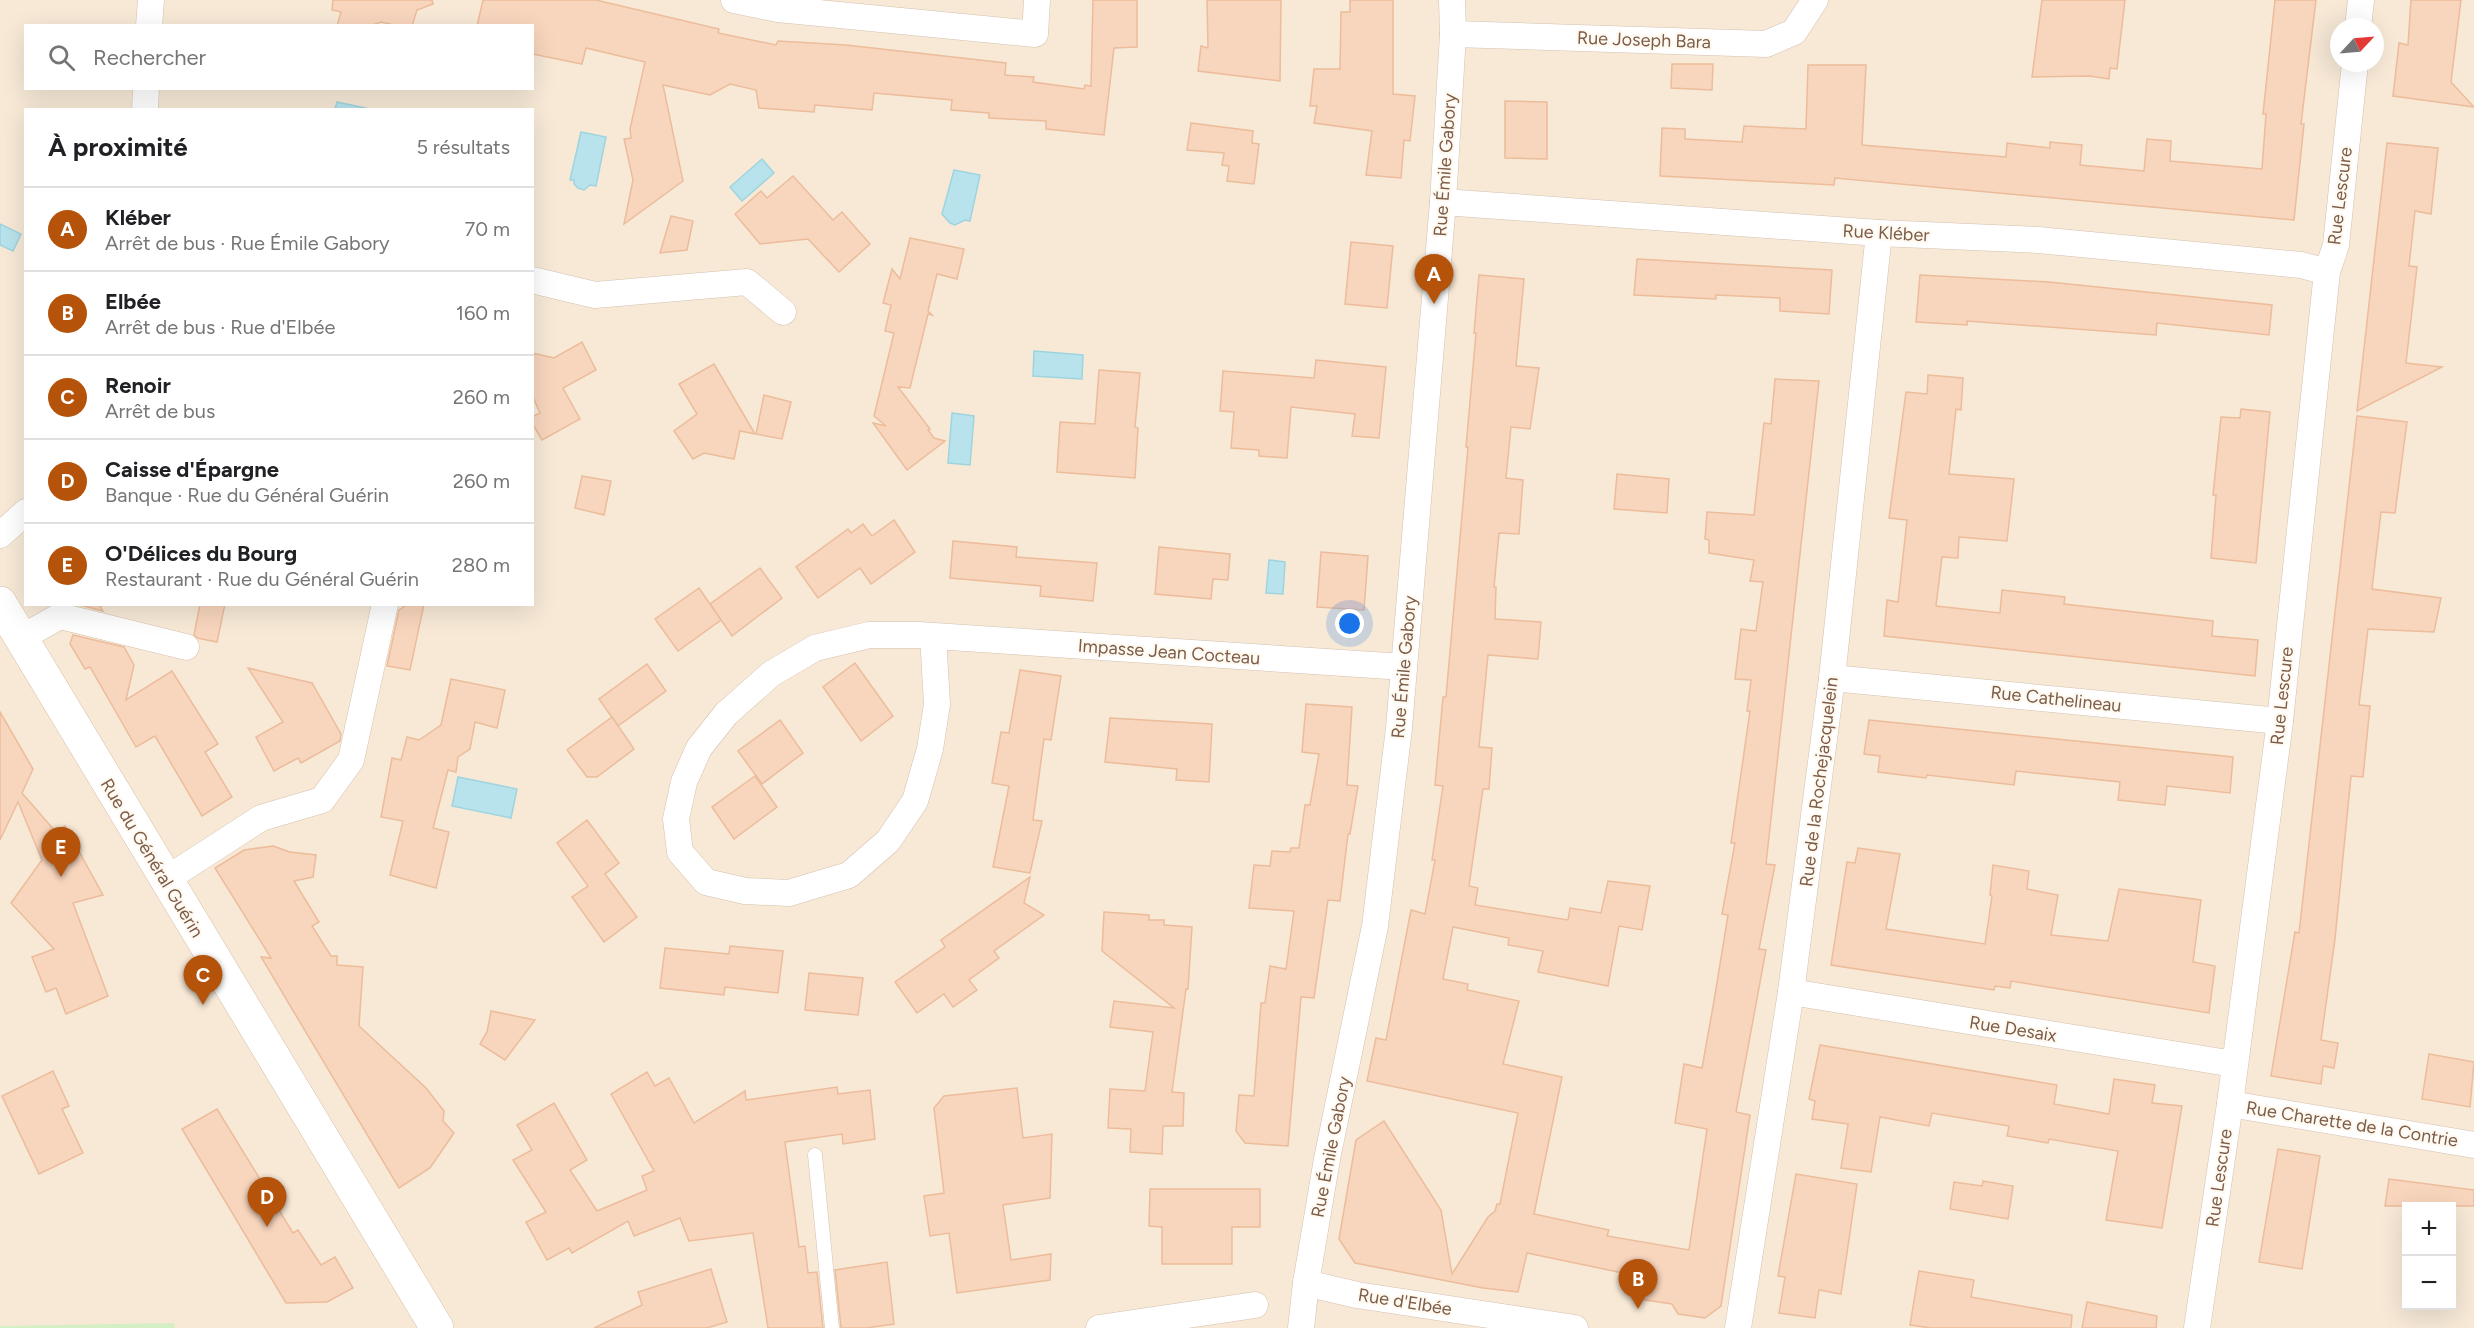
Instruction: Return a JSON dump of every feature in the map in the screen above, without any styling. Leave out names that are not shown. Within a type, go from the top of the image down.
[{"type":"main road","name":"Rue du Général Guérin","points":[[0,603],[437,1328]]},
{"type":"street","points":[[149,24],[151,0]]},
{"type":"street","points":[[734,0],[778,9],[1035,34],[1037,0]]},
{"type":"street","name":"Rue Émile Gabory","points":[[1301,1328],[1306,1283],[1328,1159],[1375,926],[1404,667],[1443,202],[1453,34],[1452,0]]},
{"type":"street","name":"Rue Joseph Bara","points":[[1453,34],[1766,44],[1794,32],[1815,0]]},
{"type":"street","points":[[2359,18],[2361,0]]},
{"type":"street","name":"Rue Lescure","points":[[2197,1328],[2230,1104],[2280,721],[2327,272],[2336,245],[2354,72]]},
{"type":"street","points":[[145,108],[146,90]]},
{"type":"street","name":"Rue Kléber","points":[[1443,202],[1879,233],[2038,240],[2301,265],[2327,272]]},
{"type":"street","name":"Rue de la Rochejacquelein","points":[[1738,1328],[1791,992],[1832,678],[1879,233]]},
{"type":"street","points":[[534,280],[595,295],[747,282],[783,312]]},
{"type":"street","points":[[0,535],[24,514]]},
{"type":"street","points":[[165,880],[261,818],[322,800],[351,760],[385,606]]},
{"type":"street","points":[[21,638],[60,616],[186,647]]},
{"type":"street","name":"Impasse Jean Cocteau","points":[[933,636],[937,704],[930,749],[915,801],[888,841],[849,875],[789,893],[745,891],[706,882],[680,852],[676,819],[684,782],[699,748],[726,714],[771,674],[815,648],[869,635],[933,636],[1404,667]]},
{"type":"street","name":"Rue Cathelineau","points":[[1832,678],[2280,721]]},
{"type":"street","name":"Rue Desaix","points":[[1791,992],[2234,1064]]},
{"type":"street","name":"Rue Charette de la Contrie","points":[[2230,1104],[2474,1144]]},
{"type":"street","name":"Rue d'Elbée","points":[[1306,1283],[1358,1295],[1575,1328]]},
{"type":"street","points":[[1099,1328],[1255,1305]]},
{"type":"lane","points":[[815,1155],[832,1328]]},
{"type":"shaded area","points":[[0,0],[2474,0],[2474,1328],[0,1328]]},
{"type":"green space","points":[[174,1323],[175,1328],[0,1328],[0,1326]]},
{"type":"water","points":[[337,102],[365,108],[335,108]]},
{"type":"water","points":[[581,132],[606,137],[596,186],[590,185],[584,190],[574,184],[574,180],[570,180]]},
{"type":"water","points":[[762,159],[774,173],[742,201],[730,187]]},
{"type":"water","points":[[954,170],[980,175],[970,221],[965,220],[955,225],[942,214]]},
{"type":"water","points":[[0,224],[21,234],[13,251],[0,245]]},
{"type":"water","points":[[1034,351],[1083,355],[1082,379],[1033,376]]},
{"type":"water","points":[[952,413],[974,416],[970,465],[948,463]]},
{"type":"water","points":[[1269,560],[1285,562],[1283,594],[1266,593]]},
{"type":"water","points":[[458,777],[517,789],[511,818],[452,806]]},
{"type":"building","points":[[333,0],[432,0],[433,4],[417,10],[413,24],[381,22],[338,24],[341,12],[332,10]]},
{"type":"building","points":[[483,0],[596,0],[719,29],[718,33],[776,45],[778,41],[846,45],[1006,63],[1005,75],[1034,77],[1033,82],[1084,89],[1085,85],[1091,86],[1093,0],[1137,0],[1137,47],[1114,48],[1104,135],[1046,129],[1046,121],[989,118],[989,113],[951,110],[952,100],[874,93],[872,110],[815,105],[814,112],[759,108],[756,90],[730,84],[710,95],[663,85],[683,181],[624,224],[633,180],[624,139],[631,138],[630,129],[645,62],[586,48],[582,64],[534,54],[534,24],[477,24]]},
{"type":"building","points":[[1207,0],[1281,0],[1280,81],[1198,71],[1201,46],[1208,48]]},
{"type":"building","points":[[1350,0],[1393,0],[1393,94],[1415,96],[1410,141],[1404,140],[1401,178],[1366,175],[1372,131],[1314,123],[1317,106],[1310,106],[1314,69],[1340,69],[1341,12],[1350,12]]},
{"type":"building","points":[[2042,0],[2125,0],[2117,69],[2110,68],[2109,79],[2089,76],[2032,77]]},
{"type":"building","points":[[2275,0],[2316,0],[2301,124],[2304,124],[2294,220],[1835,178],[1834,185],[1660,176],[1662,128],[1685,129],[1685,139],[1742,142],[1744,126],[1806,129],[1808,65],[1866,65],[1862,145],[2006,157],[2007,143],[2050,148],[2050,142],[2082,145],[2080,165],[2144,171],[2147,139],[2171,141],[2170,161],[2262,169],[2266,114],[2263,114]]},
{"type":"building","points":[[2411,0],[2461,0],[2451,82],[2474,107],[2393,96],[2399,43],[2408,45]]},
{"type":"building","points":[[1672,64],[1713,64],[1712,90],[1671,88]]},
{"type":"building","points":[[1505,101],[1547,102],[1547,159],[1505,158]]},
{"type":"building","points":[[1191,123],[1253,131],[1252,143],[1259,144],[1254,184],[1227,181],[1229,166],[1222,165],[1224,153],[1187,150]]},
{"type":"building","points":[[2387,143],[2438,148],[2431,214],[2415,211],[2409,266],[2417,267],[2406,363],[2442,367],[2357,411]]},
{"type":"building","points":[[793,176],[833,220],[842,212],[870,244],[839,272],[808,239],[760,244],[735,214],[761,191],[767,198]]},
{"type":"building","points":[[671,216],[693,221],[687,250],[660,253]]},
{"type":"building","points":[[910,238],[964,249],[957,279],[937,274],[928,311],[932,315],[928,314],[910,388],[898,387],[930,429],[928,430],[934,438],[945,441],[907,470],[873,423],[886,426],[874,416],[894,333],[885,331],[891,305],[883,303],[892,269],[900,279]]},
{"type":"building","points":[[1351,242],[1393,246],[1387,308],[1345,304]]},
{"type":"building","points":[[1637,259],[1832,270],[1829,314],[1780,311],[1780,298],[1716,295],[1716,299],[1634,295]]},
{"type":"building","points":[[1479,275],[1524,279],[1516,366],[1539,368],[1530,429],[1511,427],[1506,478],[1523,480],[1519,534],[1499,533],[1494,587],[1496,587],[1495,619],[1541,622],[1538,659],[1488,655],[1479,747],[1492,748],[1489,789],[1483,789],[1469,886],[1478,888],[1475,905],[1568,920],[1570,908],[1601,913],[1608,881],[1650,886],[1642,930],[1619,926],[1608,986],[1538,972],[1543,951],[1508,945],[1509,938],[1453,927],[1443,979],[1468,984],[1467,990],[1519,1001],[1503,1064],[1562,1077],[1534,1214],[1609,1230],[1607,1236],[1689,1250],[1707,1129],[1675,1123],[1684,1064],[1702,1068],[1728,915],[1722,914],[1735,843],[1731,843],[1750,711],[1747,711],[1751,680],[1735,679],[1741,629],[1756,631],[1763,582],[1750,581],[1754,560],[1709,553],[1709,540],[1705,539],[1707,512],[1754,515],[1764,423],[1771,424],[1775,379],[1819,381],[1766,864],[1775,865],[1759,949],[1766,950],[1736,1112],[1750,1115],[1721,1306],[1705,1318],[1678,1314],[1672,1304],[1632,1298],[1636,1281],[1622,1277],[1623,1273],[1527,1253],[1518,1292],[1483,1288],[1355,1263],[1339,1239],[1356,1140],[1384,1121],[1441,1210],[1452,1274],[1488,1217],[1495,1211],[1497,1204],[1500,1204],[1518,1113],[1367,1081],[1376,1038],[1386,1040],[1411,910],[1425,914],[1435,860],[1432,860],[1443,786],[1435,785],[1443,697],[1446,697],[1468,447],[1466,447]]},
{"type":"building","points":[[1920,275],[2049,282],[2272,305],[2269,335],[2157,323],[2156,335],[1967,321],[1967,325],[1916,322]]},
{"type":"building","points":[[582,342],[596,370],[563,388],[580,419],[542,440],[534,426],[534,416],[540,413],[534,400],[534,353],[554,358]]},
{"type":"building","points":[[1316,360],[1386,367],[1379,438],[1352,436],[1355,414],[1291,407],[1287,458],[1259,456],[1259,450],[1231,448],[1234,412],[1220,411],[1223,371],[1314,378]]},
{"type":"building","points":[[714,364],[755,434],[740,431],[734,459],[704,453],[693,459],[674,431],[697,414],[679,384]]},
{"type":"building","points":[[1099,370],[1140,373],[1135,427],[1138,428],[1135,478],[1057,472],[1060,422],[1095,424]]},
{"type":"building","points":[[1928,375],[1963,378],[1961,410],[1956,409],[1949,474],[2014,479],[2007,541],[1959,537],[1958,558],[1942,557],[1936,606],[2000,613],[2002,590],[2065,597],[2064,604],[2213,621],[2212,636],[2258,640],[2255,676],[1884,636],[1887,600],[1898,602],[1907,520],[1889,518],[1906,392],[1927,394]]},
{"type":"building","points":[[764,395],[791,402],[782,439],[756,434]]},
{"type":"building","points":[[2241,409],[2270,412],[2256,563],[2211,558],[2216,495],[2213,495],[2221,417],[2240,418]]},
{"type":"building","points":[[2357,416],[2407,422],[2395,513],[2381,512],[2372,589],[2441,598],[2434,632],[2368,629],[2359,705],[2370,706],[2363,777],[2351,776],[2335,939],[2321,1040],[2338,1043],[2334,1068],[2323,1066],[2321,1084],[2271,1076],[2295,932],[2299,933]]},
{"type":"building","points":[[1617,474],[1669,479],[1667,513],[1614,509]]},
{"type":"building","points":[[582,476],[611,481],[604,515],[575,508]]},
{"type":"building","points":[[894,520],[915,552],[871,584],[860,568],[818,598],[796,567],[848,529],[851,533],[863,524],[872,536]]},
{"type":"building","points":[[953,541],[1017,547],[1016,557],[1097,563],[1093,601],[1040,596],[1041,586],[950,578]]},
{"type":"building","points":[[1159,547],[1230,554],[1228,580],[1213,579],[1211,599],[1155,594]]},
{"type":"building","points":[[1321,552],[1368,556],[1364,610],[1317,607]]},
{"type":"building","points":[[760,568],[782,598],[732,636],[710,604]]},
{"type":"building","points":[[699,588],[721,620],[678,651],[655,619]]},
{"type":"building","points":[[84,606],[100,606],[103,611]]},
{"type":"building","points":[[200,606],[225,606],[217,642],[197,638],[194,635]]},
{"type":"building","points":[[405,606],[424,606],[410,670],[387,666],[399,610]]},
{"type":"building","points":[[73,635],[124,647],[134,665],[126,700],[172,671],[218,744],[205,752],[232,797],[202,816],[155,736],[136,747],[90,667],[85,669],[70,644]]},
{"type":"building","points":[[855,663],[893,716],[861,741],[823,687]]},
{"type":"building","points":[[647,664],[666,691],[618,726],[599,699]]},
{"type":"building","points":[[248,668],[312,683],[341,734],[340,741],[301,763],[298,758],[274,771],[256,737],[283,722]]},
{"type":"building","points":[[1020,670],[1061,676],[1051,740],[1044,739],[1033,820],[1042,821],[1030,873],[993,867],[1009,786],[992,783],[1001,732],[1009,733]]},
{"type":"building","points":[[451,679],[505,690],[497,728],[475,722],[470,749],[458,757],[456,772],[448,770],[433,828],[449,832],[436,888],[390,875],[403,821],[381,817],[392,758],[401,760],[407,737],[419,740],[441,725]]},
{"type":"building","points":[[1306,704],[1352,707],[1347,785],[1358,786],[1350,834],[1348,834],[1340,901],[1328,900],[1314,998],[1301,997],[1288,1146],[1245,1143],[1236,1131],[1239,1095],[1254,1096],[1261,1003],[1265,1003],[1270,966],[1286,969],[1294,911],[1249,908],[1254,865],[1270,866],[1272,851],[1290,852],[1291,848],[1299,848],[1305,805],[1310,805],[1319,754],[1302,752]]},
{"type":"building","points":[[0,712],[33,769],[22,793],[55,831],[65,826],[103,895],[73,903],[108,996],[66,1014],[56,988],[46,992],[32,957],[54,949],[11,903],[42,860],[18,802],[0,840]]},
{"type":"building","points":[[612,717],[634,749],[597,777],[587,777],[567,750]]},
{"type":"building","points":[[1110,718],[1212,724],[1209,782],[1176,780],[1177,769],[1105,762]]},
{"type":"building","points":[[780,720],[803,753],[762,784],[738,751]]},
{"type":"building","points":[[1869,720],[2233,757],[2230,793],[2167,786],[2165,805],[2118,800],[2120,782],[2016,771],[2014,785],[1878,772],[1880,756],[1864,754]]},
{"type":"building","points":[[755,776],[777,807],[734,839],[712,807]]},
{"type":"building","points":[[587,820],[619,863],[605,874],[637,917],[604,942],[572,897],[588,886],[557,843]]},
{"type":"building","points":[[273,846],[290,852],[316,855],[313,877],[294,881],[319,922],[312,926],[331,956],[337,956],[337,965],[363,967],[359,1026],[426,1088],[444,1111],[443,1121],[454,1133],[430,1168],[399,1188],[261,957],[271,958],[215,868],[244,850]]},
{"type":"building","points":[[1858,848],[1900,854],[1886,929],[1985,944],[1992,896],[1990,895],[1993,865],[2029,871],[2027,889],[2058,895],[2051,935],[2108,941],[2119,889],[2201,900],[2193,962],[2215,966],[2209,1013],[2011,981],[2010,988],[1995,986],[1994,990],[1831,965],[1847,862],[1855,863]]},
{"type":"building","points":[[1030,877],[1024,903],[1044,915],[994,951],[999,958],[969,980],[977,990],[953,1007],[944,994],[917,1013],[895,982],[945,947],[941,940]]},
{"type":"building","points":[[1104,912],[1149,915],[1149,920],[1164,920],[1164,925],[1192,927],[1188,989],[1186,989],[1172,1092],[1184,1093],[1183,1126],[1163,1126],[1162,1154],[1130,1152],[1131,1129],[1108,1128],[1110,1089],[1145,1091],[1153,1032],[1110,1027],[1114,1001],[1174,1008],[1102,951]]},
{"type":"building","points":[[730,946],[783,951],[778,993],[725,987],[724,995],[660,988],[665,948],[729,954]]},
{"type":"building","points":[[809,973],[863,978],[858,1015],[805,1010]]},
{"type":"building","points":[[491,1011],[535,1020],[505,1060],[480,1044],[487,1032]]},
{"type":"building","points":[[1820,1045],[2057,1085],[2054,1104],[2109,1114],[2114,1079],[2155,1085],[2152,1103],[2182,1106],[2162,1228],[2106,1220],[2118,1151],[2049,1139],[2048,1143],[2007,1136],[2009,1126],[1932,1113],[1929,1126],[1880,1117],[1871,1172],[1841,1168],[1848,1124],[1812,1119],[1815,1101],[1809,1099]]},
{"type":"building","points":[[2429,1054],[2474,1062],[2470,1107],[2422,1099]]},
{"type":"building","points":[[53,1071],[69,1106],[62,1109],[83,1153],[39,1174],[2,1096]]},
{"type":"building","points":[[647,1072],[655,1086],[669,1078],[694,1123],[745,1091],[746,1100],[837,1087],[838,1094],[870,1090],[875,1139],[843,1144],[842,1134],[785,1142],[799,1247],[805,1246],[808,1273],[817,1272],[823,1328],[768,1328],[753,1233],[689,1241],[680,1218],[634,1236],[628,1221],[572,1253],[569,1248],[547,1260],[526,1222],[546,1212],[513,1160],[532,1150],[517,1125],[554,1103],[587,1160],[570,1170],[597,1211],[647,1190],[642,1176],[654,1171],[611,1094]]},
{"type":"building","points":[[1017,1088],[1023,1138],[1052,1134],[1050,1198],[1003,1205],[1011,1260],[1051,1254],[1050,1280],[957,1293],[949,1233],[930,1236],[924,1196],[944,1193],[934,1108],[944,1096]]},
{"type":"building","points":[[217,1109],[293,1233],[298,1230],[321,1265],[335,1257],[353,1288],[327,1302],[286,1303],[182,1129]]},
{"type":"building","points":[[2278,1149],[2320,1156],[2302,1269],[2259,1262]]},
{"type":"building","points":[[1796,1174],[1857,1184],[1841,1294],[1819,1290],[1815,1318],[1779,1313],[1785,1277],[1778,1276]]},
{"type":"building","points":[[2389,1179],[2474,1190],[2474,1206],[2456,1206],[2456,1202],[2402,1202],[2402,1206],[2385,1206]]},
{"type":"building","points":[[1983,1181],[2013,1186],[2008,1219],[1950,1209],[1954,1182],[1982,1186]]},
{"type":"building","points":[[1150,1189],[1260,1189],[1260,1227],[1232,1227],[1232,1264],[1162,1264],[1162,1227],[1149,1226]]},
{"type":"building","points":[[887,1262],[894,1324],[866,1328],[841,1328],[835,1270]]},
{"type":"building","points":[[711,1269],[727,1322],[707,1328],[594,1328],[642,1305],[638,1292]]},
{"type":"building","points":[[1919,1271],[1974,1280],[1971,1297],[2072,1315],[2071,1328],[1931,1328],[1910,1325]]},
{"type":"building","points":[[2087,1302],[2157,1316],[2156,1328],[2082,1328]]},
{"type":"place","name":"Kléber","points":[[1434,304]]},
{"type":"place","name":"O'Délices du Bourg","points":[[61,877]]},
{"type":"place","name":"Renoir","points":[[203,1005]]},
{"type":"place","name":"Caisse d'Épargne","points":[[267,1227]]},
{"type":"place","name":"Elbée","points":[[1638,1309]]}]
